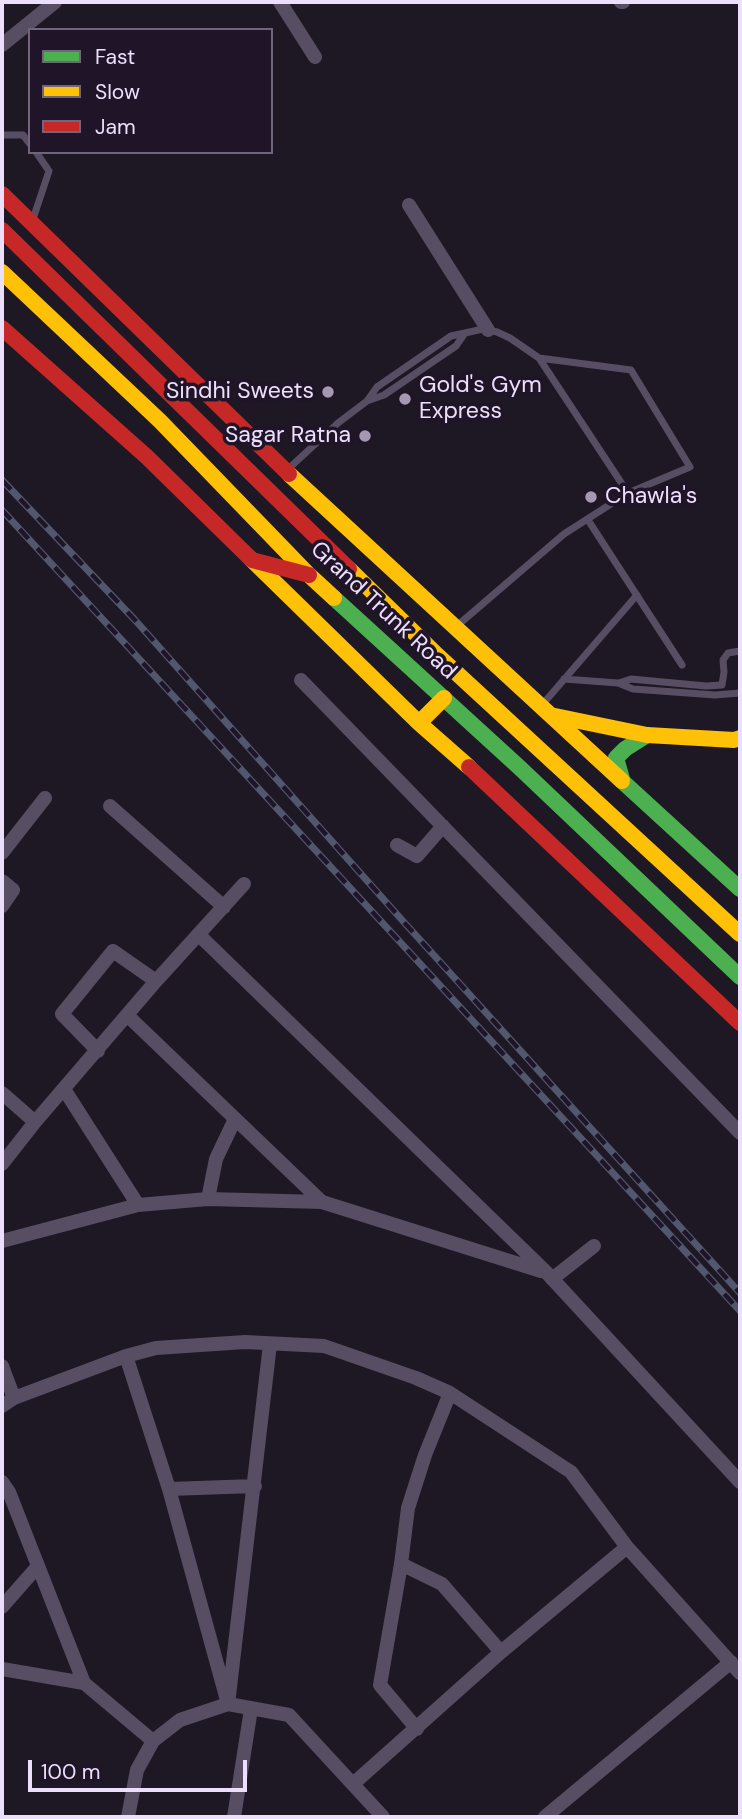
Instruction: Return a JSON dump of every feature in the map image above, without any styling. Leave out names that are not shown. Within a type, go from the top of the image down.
[{"type":"main road","points":[[2,194],[280,467],[740,888]]},
{"type":"main road","name":"Grand Trunk Road","points":[[2,230],[437,655],[740,934]]},
{"type":"main road","name":"Grand Trunk Road","points":[[2,272],[160,421],[309,575],[444,698],[740,977]]},
{"type":"main road","points":[[2,328],[147,457],[419,723],[495,790],[740,1023]]},
{"type":"main road","points":[[252,560],[309,575]]},
{"type":"main road","points":[[419,723],[444,698]]},
{"type":"main road","points":[[547,711],[647,735],[734,740],[740,738]]},
{"type":"main road","points":[[622,779],[616,758],[647,735]]},
{"type":"street","points":[[2,46],[55,2]]},
{"type":"street","points":[[280,2],[315,57]]},
{"type":"street","points":[[409,205],[488,330]]},
{"type":"street","points":[[301,680],[740,1133]]},
{"type":"street","points":[[2,853],[45,798]]},
{"type":"street","points":[[110,806],[224,907]]},
{"type":"street","points":[[397,845],[417,856],[443,826]]},
{"type":"street","points":[[2,881],[13,890],[2,906]]},
{"type":"street","points":[[2,1164],[156,981],[244,884]]},
{"type":"street","points":[[199,935],[549,1276],[740,1482]]},
{"type":"street","points":[[98,1051],[62,1014],[113,951],[156,981]]},
{"type":"street","points":[[128,1016],[322,1202]]},
{"type":"street","points":[[64,1088],[138,1205]]},
{"type":"street","points":[[2,1093],[35,1122]]},
{"type":"street","points":[[208,1199],[216,1159],[235,1119]]},
{"type":"street","points":[[2,1241],[138,1205],[208,1199],[322,1202],[549,1276]]},
{"type":"street","points":[[549,1276],[594,1246]]},
{"type":"street","points":[[2,1366],[8,1402],[126,1356],[156,1348],[245,1342],[324,1346],[416,1378],[450,1393],[571,1472],[627,1547],[735,1667],[545,1817]]},
{"type":"street","points":[[228,1704],[270,1343]]},
{"type":"street","points":[[126,1356],[169,1489],[228,1704]]},
{"type":"street","points":[[417,1729],[380,1685],[408,1508],[425,1455],[450,1393]]},
{"type":"street","points":[[2,1482],[9,1492],[84,1683],[153,1741]]},
{"type":"street","points":[[169,1489],[255,1486]]},
{"type":"street","points":[[353,1784],[501,1652],[627,1547]]},
{"type":"street","points":[[401,1564],[442,1584],[501,1652]]},
{"type":"street","points":[[2,1607],[38,1566]]},
{"type":"street","points":[[2,1669],[84,1683]]},
{"type":"street","points":[[128,1817],[137,1770],[153,1741],[180,1720],[228,1704],[289,1715],[383,1817]]},
{"type":"street","points":[[234,1817],[251,1709]]},
{"type":"lane","points":[[2,135],[23,135],[28,141]]},
{"type":"lane","points":[[32,223],[50,171],[37,154]]},
{"type":"lane","points":[[280,467],[367,401],[377,387],[451,336],[488,330],[510,338],[539,358],[628,493]]},
{"type":"lane","points":[[455,628],[564,534],[628,493],[690,467],[631,370],[539,358]]},
{"type":"lane","points":[[588,520],[682,665]]},
{"type":"lane","points":[[547,711],[564,679],[637,595]]},
{"type":"lane","points":[[618,683],[631,679],[722,685],[723,660],[728,653],[740,651]]},
{"type":"lane","points":[[564,679],[618,683],[633,689],[715,695],[740,693]]},
{"type":"railway","points":[[2,480],[135,620],[740,1293]]},
{"type":"railway","points":[[2,510],[740,1311]]},
{"type":"traffic: fast","points":[[334,598],[520,768],[740,977]]},
{"type":"traffic: fast","points":[[622,779],[616,758],[647,735]]},
{"type":"traffic: fast","points":[[622,781],[740,889]]},
{"type":"traffic: slow","points":[[2,272],[160,421],[334,598]]},
{"type":"traffic: slow","points":[[289,474],[622,781]]},
{"type":"traffic: slow","points":[[252,560],[419,723],[469,767]]},
{"type":"traffic: slow","points":[[349,569],[437,655],[740,934]]},
{"type":"traffic: slow","points":[[419,723],[444,698]]},
{"type":"traffic: slow","points":[[555,716],[647,735],[734,740],[740,738]]},
{"type":"traffic: jam","points":[[2,194],[289,474]]},
{"type":"traffic: jam","points":[[2,230],[349,569]]},
{"type":"traffic: jam","points":[[2,328],[147,457],[252,560],[309,575]]},
{"type":"traffic: jam","points":[[469,767],[740,1023]]},
{"type":"place","name":"Sindhi Sweets","points":[[328,392]]},
{"type":"place","name":"Gold's Gym Express","points":[[405,399]]},
{"type":"place","name":"Sagar Ratna","points":[[365,436]]},
{"type":"place","name":"Chawla's","points":[[591,497]]}]
